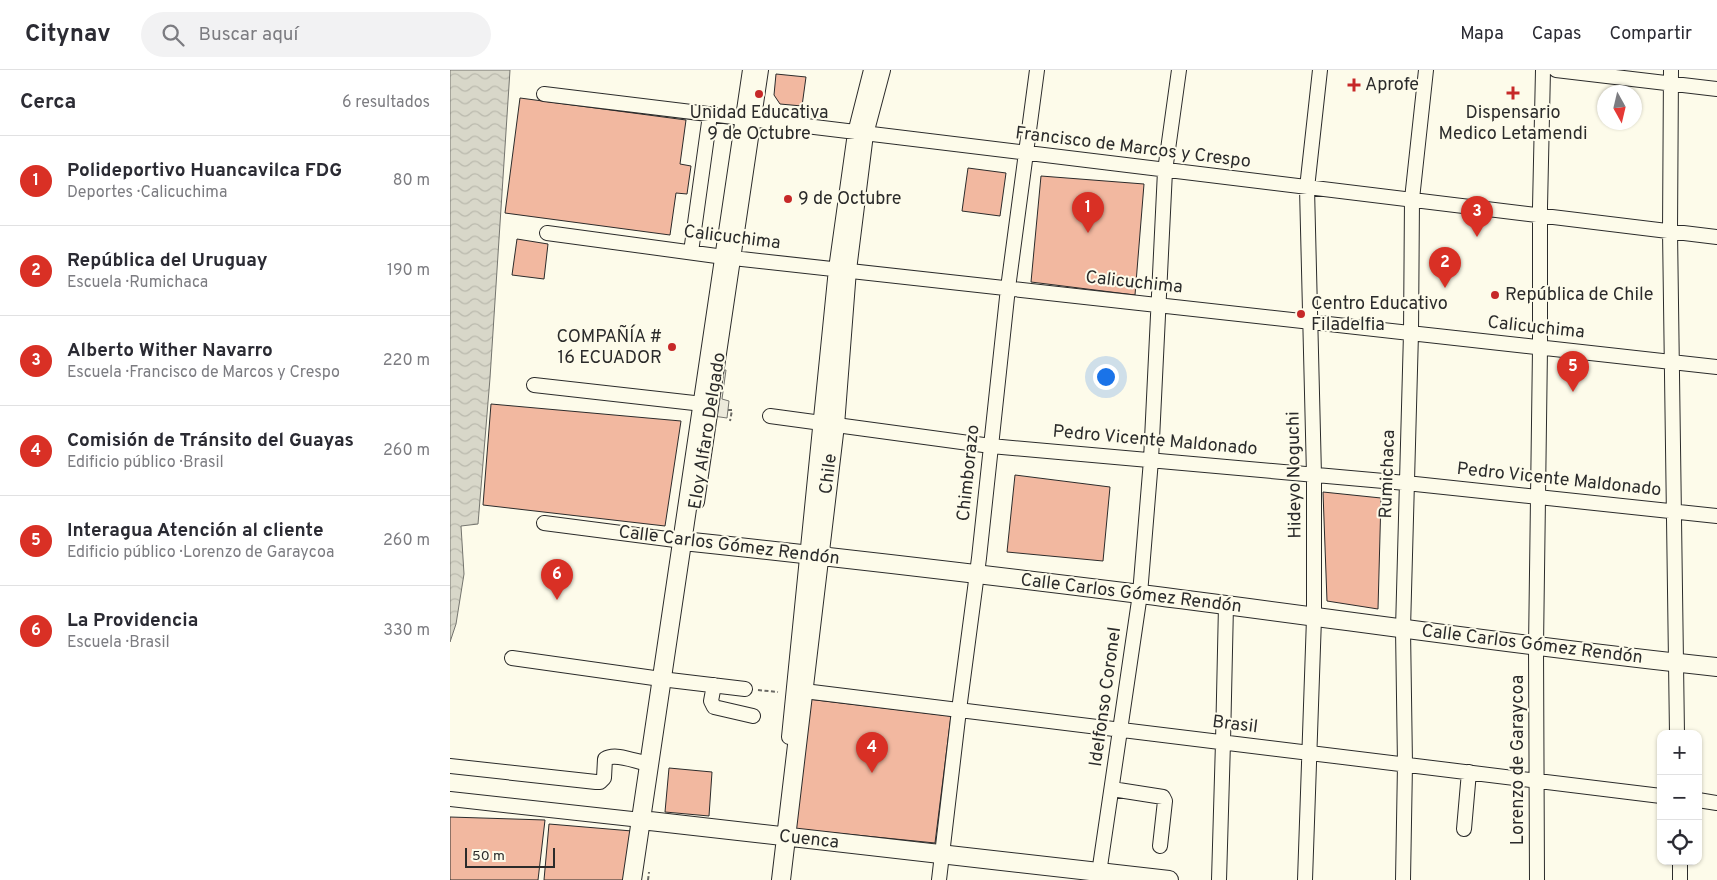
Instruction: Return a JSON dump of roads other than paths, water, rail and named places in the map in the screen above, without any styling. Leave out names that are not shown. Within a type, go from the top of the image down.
[{"type":"main road","name":"Eloy Alfaro Delgado","points":[[632,880],[645,820],[649,764],[665,680],[687,542],[703,404],[729,257],[750,120],[752,70]]},
{"type":"main road","name":"Chile","points":[[781,880],[783,837],[804,691],[814,555],[842,270],[859,133],[881,70]]},
{"type":"main road","name":"Calle Carlos Gómez Rendón","points":[[687,542],[814,555],[1140,594],[1536,647],[1717,666]]},
{"type":"main road","name":"Cuenca","points":[[645,820],[942,854],[1099,876],[1169,880]]},
{"type":"street","name":"Eloy Alfaro Delgado","points":[[750,120],[761,70]]},
{"type":"street","name":"Chile","points":[[859,133],[871,70]]},
{"type":"street","name":"Chimborazo","points":[[939,880],[1008,288],[1037,70]]},
{"type":"street","name":"Idelfonso Coronel","points":[[1099,876],[1140,594],[1151,460],[1165,171],[1179,70]]},
{"type":"street","name":"Hideyo Noguchi","points":[[1305,880],[1311,753],[1314,618],[1314,474],[1307,188],[1320,70]]},
{"type":"street","name":"Rumichaca","points":[[1403,880],[1405,764],[1403,629],[1411,333],[1412,199],[1426,70]]},
{"type":"street","name":"Lorenzo de Garaycoa","points":[[1537,880],[1537,496],[1543,70]]},
{"type":"street","points":[[1556,70],[1671,77],[1717,89]]},
{"type":"street","points":[[1671,77],[1670,231],[1677,730]]},
{"type":"street","name":"Francisco de Marcos y Crespo","points":[[544,94],[1717,237]]},
{"type":"street","points":[[691,252],[710,115]]},
{"type":"street","name":"Calicuchima","points":[[547,233],[729,257],[1717,368]]},
{"type":"street","name":"Eloy Alfaro Delgado","points":[[687,542],[729,257]]},
{"type":"street","points":[[534,385],[703,404]]},
{"type":"street","name":"Pedro Vicente Maldonado","points":[[770,416],[991,446],[1314,474],[1674,510],[1717,516]]},
{"type":"street","name":"Calle Carlos Gómez Rendón","points":[[544,523],[687,542]]},
{"type":"street","name":"Chile","points":[[775,880],[783,837],[814,555]]},
{"type":"street","points":[[1219,880],[1226,605]]},
{"type":"street","points":[[512,658],[665,680],[745,689]]},
{"type":"street","name":"Eloy Alfaro Delgado","points":[[640,880],[645,820],[665,680]]},
{"type":"street","points":[[714,685],[712,701],[714,707],[753,716]]},
{"type":"street","name":"Brasil","points":[[804,691],[1657,795]]},
{"type":"street","points":[[450,766],[600,782],[604,778],[605,759],[609,756],[619,756],[649,764]]},
{"type":"street","points":[[1464,829],[1469,772]]},
{"type":"street","points":[[1112,789],[1163,797],[1165,801],[1160,846]]},
{"type":"street","name":"Cuenca","points":[[450,799],[645,820]]},
{"type":"street","points":[[1702,800],[1717,802]]},
{"type":"street","points":[[1680,865],[1680,880]]},
{"type":"water","points":[[450,70],[510,70],[490,378],[478,524],[461,526],[464,574],[456,624],[450,642]]},
{"type":"place","name":"Aprofe","points":[[1354,85]]},
{"type":"place","name":"Dispensario Medico Letamendi","points":[[1513,93]]},
{"type":"place","name":"Unidad Educativa 9 de Octubre","points":[[759,94]]},
{"type":"place","name":"9 de Octubre","points":[[788,199]]},
{"type":"place","name":"Polideportivo Huancavilca FDG","points":[[1088,233]]},
{"type":"place","name":"Alberto Wither Navarro","points":[[1477,237]]},
{"type":"place","name":"República del Uruguay","points":[[1445,288]]},
{"type":"place","name":"República de Chile","points":[[1495,295]]},
{"type":"place","name":"Centro Educativo Filadelfia","points":[[1301,314]]},
{"type":"place","name":"COMPAÑÍA # 16 ECUADOR","points":[[672,347]]},
{"type":"place","name":"Interagua Atención al cliente","points":[[1573,392]]},
{"type":"place","name":"La Providencia","points":[[557,600]]},
{"type":"place","name":"Comisión de Tránsito del Guayas","points":[[872,773]]}]
